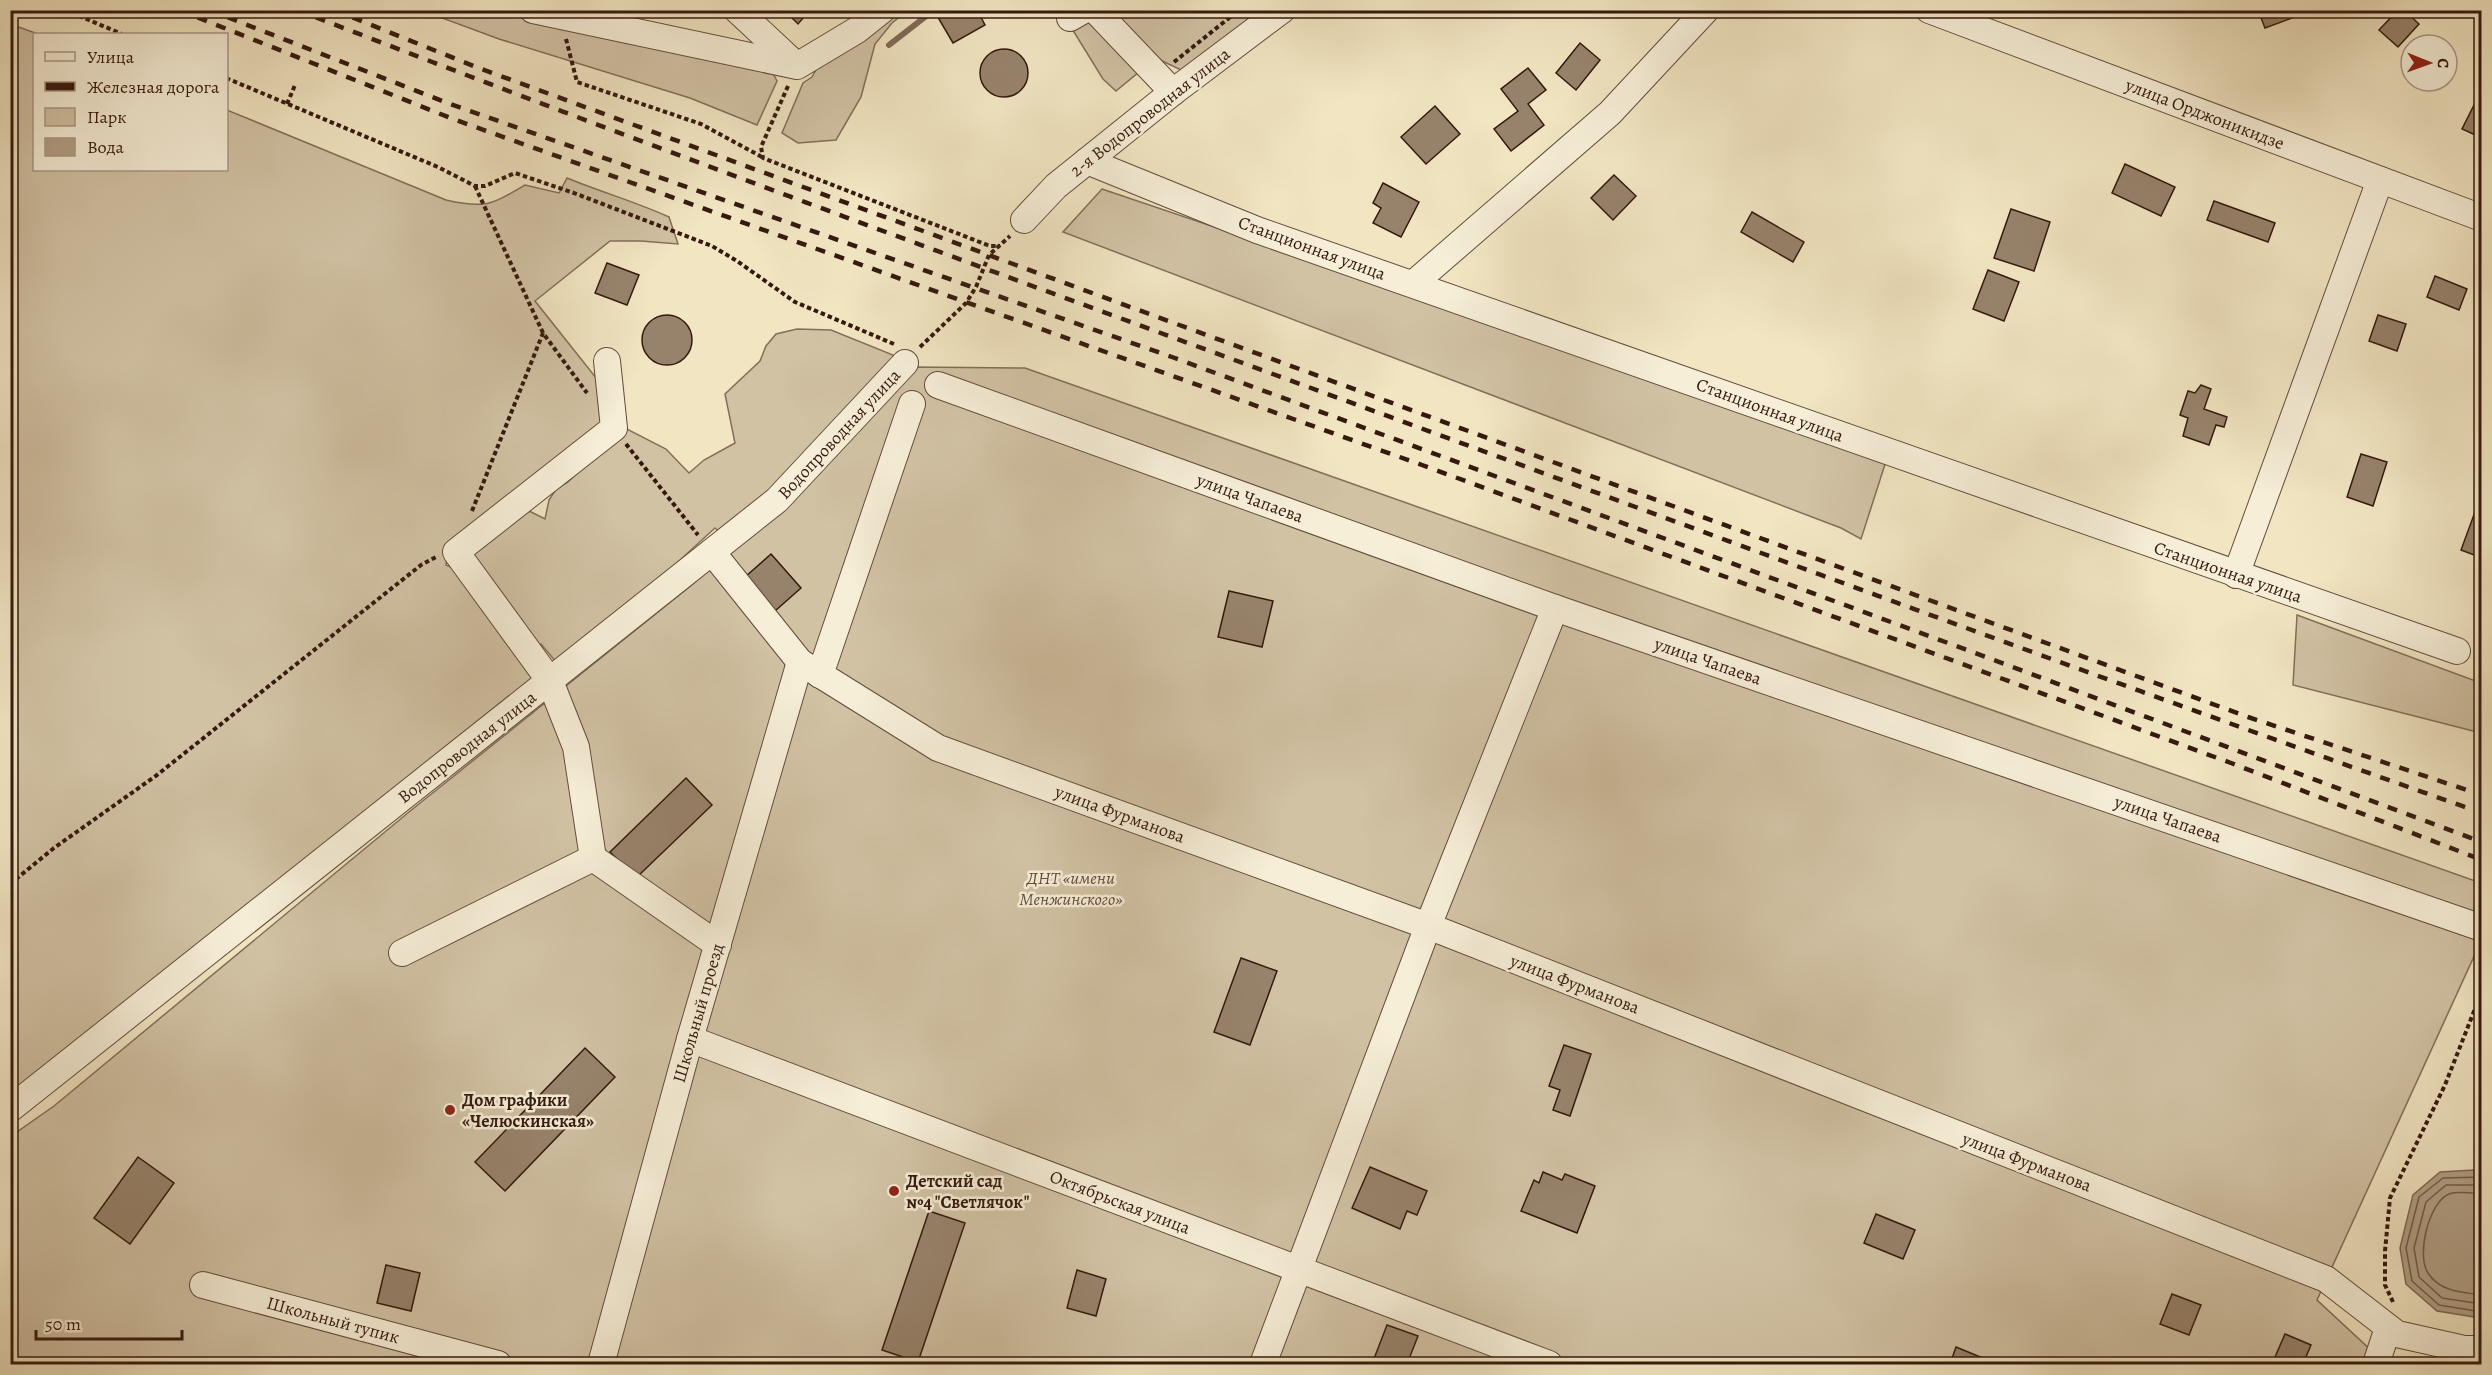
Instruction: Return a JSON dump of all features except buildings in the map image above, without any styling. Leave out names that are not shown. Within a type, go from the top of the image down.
[{"type":"street","points":[[533,10],[797,66],[857,30],[882,10]]},
{"type":"street","points":[[737,10],[797,66]]},
{"type":"street","points":[[1095,10],[1173,92]]},
{"type":"street","name":"2-я Водопроводная улица","points":[[1024,220],[1056,186],[1173,92],[1282,10]]},
{"type":"street","points":[[1413,284],[1610,113],[1706,10]]},
{"type":"street","name":"улица Орджоникидзе","points":[[1929,10],[2481,218]]},
{"type":"street","name":"Станционная улица","points":[[1087,161],[1257,230],[2457,651]]},
{"type":"street","points":[[2236,575],[2380,180]]},
{"type":"street","name":"Водопроводная улица","points":[[10,1109],[777,500],[908,355]]},
{"type":"street","points":[[607,361],[614,428],[456,552],[550,681],[576,747],[593,858],[718,945]]},
{"type":"street","name":"улица Чапаева","points":[[938,385],[1555,608],[2481,928]]},
{"type":"street","name":"Школьный проезд","points":[[601,1365],[718,945],[810,669],[912,404]]},
{"type":"street","name":"улица Фурманова","points":[[712,552],[810,669],[938,748],[1428,926],[2326,1279],[2397,1334],[2464,1349],[2481,1349]]},
{"type":"street","points":[[1263,1365],[1428,926],[1555,608]]},
{"type":"street","points":[[402,953],[593,858]]},
{"type":"street","name":"Октябрьская улица","points":[[690,1039],[1549,1365]]},
{"type":"street","name":"Школьный тупик","points":[[203,1285],[498,1365]]},
{"type":"street","points":[[2376,1365],[2388,1328]]},
{"type":"path","points":[[65,10],[120,33]]},
{"type":"path","points":[[564,17],[565,36],[577,82],[701,124],[763,158],[990,246],[1000,246]]},
{"type":"path","points":[[763,158],[761,147],[797,66]]},
{"type":"path","points":[[228,79],[438,167],[474,186],[485,186],[516,173],[712,246],[795,302],[908,355],[966,303],[976,287],[989,255],[1024,220]]},
{"type":"path","points":[[287,104],[294,85]]},
{"type":"path","points":[[474,186],[543,333],[593,400]]},
{"type":"path","points":[[468,520],[543,333]]},
{"type":"path","points":[[614,428],[712,552]]},
{"type":"path","points":[[10,884],[54,848],[157,775],[421,565],[432,557],[456,552]]},
{"type":"path","points":[[2394,1303],[2385,1285],[2385,1251],[2390,1198],[2445,1085],[2481,991]]},
{"type":"green space","points":[[437,11],[495,11],[551,25],[770,68],[777,81],[757,125],[690,98],[499,39],[442,18]]},
{"type":"green space","points":[[894,11],[907,11],[892,23],[875,44],[861,97],[836,140],[798,143],[782,133],[803,83],[812,77],[818,66]]},
{"type":"green space","points":[[1061,11],[1264,11],[1183,71],[1156,58],[1116,91],[1103,79]]},
{"type":"green space","points":[[10,24],[35,33],[33,33],[33,171],[228,171],[228,110],[446,200],[470,204],[487,203],[504,197],[525,185],[559,193],[567,178],[669,217],[678,244],[610,241],[535,301],[624,413],[448,550],[446,565],[455,569],[529,511],[545,519],[549,500],[556,489],[568,482],[613,438],[627,429],[666,449],[689,473],[704,460],[735,443],[725,394],[760,361],[766,346],[776,334],[797,329],[831,330],[893,355],[896,362],[724,536],[715,528],[631,605],[556,662],[541,644],[522,659],[534,678],[10,1093]]},
{"type":"green space","points":[[1102,189],[1888,455],[1861,539],[1841,528],[1063,232]]},
{"type":"green space","name":"ДНТ «имени Менжинского»","points":[[913,367],[1025,368],[2481,883],[2481,941],[2317,1300],[2374,1353],[2370,1364],[11,1364],[10,1137],[54,1106],[409,812],[693,584],[728,554]]},
{"type":"green space","points":[[2297,615],[2481,683],[2481,733],[2293,685]]},
{"type":"water","points":[[2481,1171],[2481,1318],[2437,1311],[2406,1284],[2400,1248],[2413,1195],[2440,1172]]},
{"type":"waterway","points":[[889,45],[934,10]]},
{"type":"railway","points":[[179,10],[453,119],[1422,465],[2231,763],[2482,860]]},
{"type":"railway","points":[[209,10],[450,104],[1172,357],[2482,842]]},
{"type":"railway","points":[[297,10],[981,267],[2209,716],[2482,813]]},
{"type":"railway","points":[[334,10],[476,67],[2248,717],[2482,795]]},
{"type":"place","name":"Дом графики «Челюскинская»","points":[[450,1110]]},
{"type":"place","name":"Детский сад №4 \"Светлячок\"","points":[[894,1191]]}]
